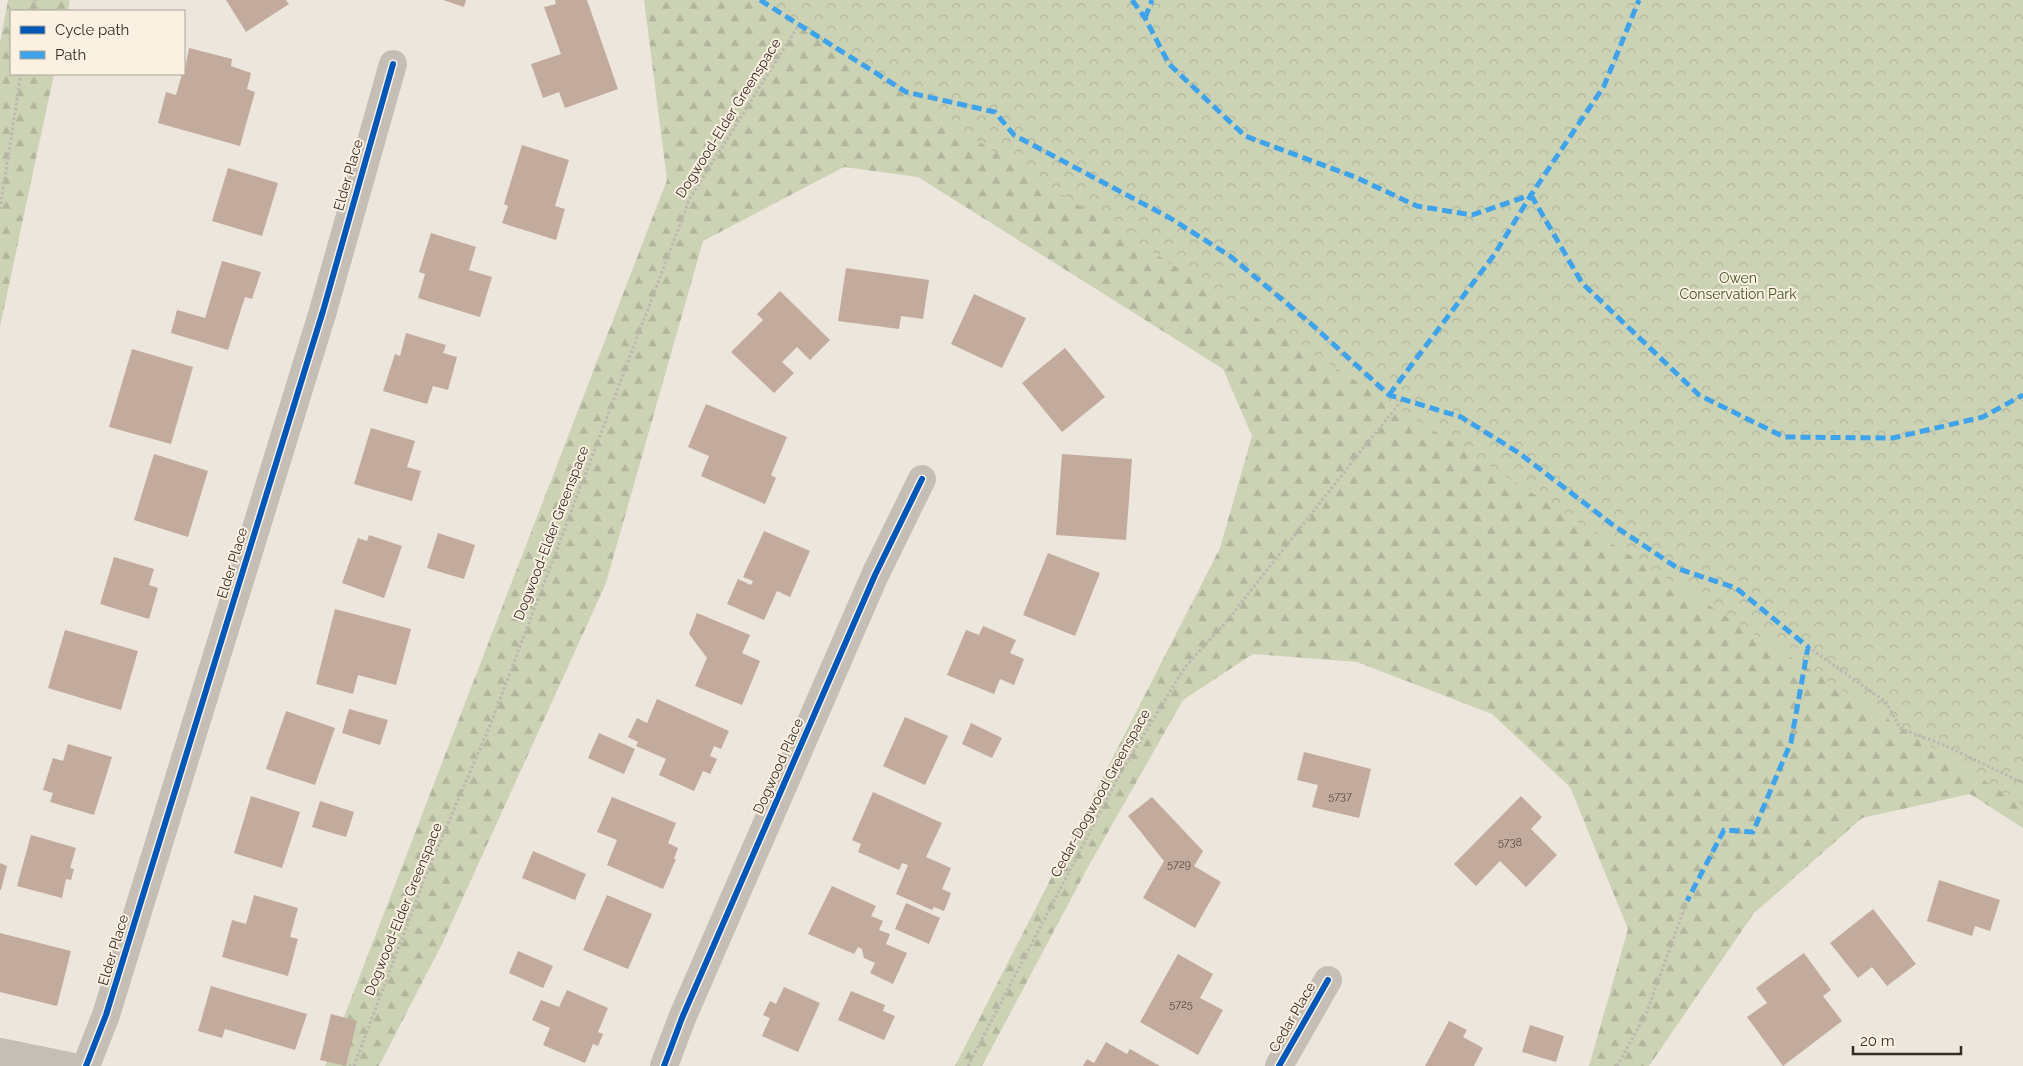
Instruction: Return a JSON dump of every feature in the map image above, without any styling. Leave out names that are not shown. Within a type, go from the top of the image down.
[{"type":"street","name":"Elder Place","points":[[86,1066],[108,1006],[323,311],[393,64]]},
{"type":"street","name":"Dogwood Place","points":[[664,1066],[682,1018],[875,575],[922,479]]},
{"type":"street","name":"Cedar Place","points":[[1278,1066],[1328,980]]},
{"type":"street","points":[[0,1052],[69,1066]]},
{"type":"path","points":[[0,210],[22,75]]},
{"type":"path","points":[[1346,469],[1403,399]]},
{"type":"path","points":[[1808,647],[1886,702],[1900,728],[1946,746],[2023,783]]},
{"type":"path","points":[[1617,1066],[1646,1014],[1687,901]]},
{"type":"green space","points":[[8,0],[70,0],[68,10],[10,10],[10,75],[54,75],[0,327],[0,43]]},
{"type":"green space","points":[[644,0],[1335,0],[2023,470],[2023,828],[1970,794],[1862,818],[1754,913],[1649,1066],[1589,1066],[1628,929],[1570,787],[1492,714],[1357,662],[1253,654],[1183,700],[1088,867],[982,1066],[955,1066],[1220,548],[1252,436],[1223,369],[918,177],[844,167],[703,241],[606,583],[441,946],[379,1066],[325,1066],[667,180]]},
{"type":"green space","name":"Owen Conservation Park","points":[[756,0],[2023,0],[2023,805]]},
{"type":"building","points":[[226,0],[286,0],[289,4],[246,32]]},
{"type":"building","points":[[443,0],[466,0],[464,7]]},
{"type":"building","points":[[555,0],[587,0],[618,89],[565,108],[559,92],[543,98],[531,64],[561,54],[544,7],[556,4]]},
{"type":"building","points":[[189,48],[232,59],[231,66],[251,73],[247,89],[255,92],[240,146],[158,123],[166,92],[176,95],[182,75],[185,75]]},
{"type":"building","points":[[522,145],[569,160],[555,206],[565,209],[556,240],[502,223],[508,206],[504,204]]},
{"type":"building","points":[[228,168],[278,183],[262,236],[212,221]]},
{"type":"building","points":[[431,233],[476,247],[469,270],[492,277],[480,317],[418,298],[425,274],[419,272]]},
{"type":"building","points":[[222,261],[261,272],[252,299],[245,297],[228,350],[171,333],[177,310],[205,318]]},
{"type":"building","points":[[846,268],[929,280],[923,319],[901,316],[899,329],[838,321]]},
{"type":"building","points":[[780,291],[830,340],[810,360],[797,347],[782,362],[794,373],[774,393],[731,352],[763,320],[757,314]]},
{"type":"building","points":[[974,294],[1026,318],[1002,368],[951,344]]},
{"type":"building","points":[[406,333],[446,345],[443,353],[457,357],[448,390],[433,386],[427,404],[383,391],[395,354],[400,356]]},
{"type":"building","points":[[1065,348],[1105,397],[1062,432],[1022,383]]},
{"type":"building","points":[[132,349],[193,367],[171,444],[109,427]]},
{"type":"building","points":[[706,404],[787,437],[771,475],[776,478],[765,504],[701,476],[709,456],[688,447]]},
{"type":"building","points":[[371,428],[415,441],[407,467],[421,471],[412,501],[354,484]]},
{"type":"building","points":[[154,454],[208,471],[188,537],[134,520]]},
{"type":"building","points":[[1062,454],[1132,459],[1126,540],[1056,535]]},
{"type":"building","points":[[764,531],[810,551],[790,597],[777,591],[764,620],[727,604],[738,579],[751,585],[753,581],[743,577]]},
{"type":"building","points":[[438,533],[475,545],[464,579],[427,568]]},
{"type":"building","points":[[369,535],[402,546],[384,598],[342,583],[358,538],[367,541]]},
{"type":"building","points":[[1048,553],[1100,573],[1075,636],[1023,615]]},
{"type":"building","points":[[114,557],[154,569],[149,585],[158,588],[149,619],[100,604]]},
{"type":"building","points":[[335,609],[411,629],[396,685],[358,675],[353,694],[316,684]]},
{"type":"building","points":[[697,613],[750,635],[742,653],[760,661],[742,705],[695,686],[707,658],[689,634]]},
{"type":"building","points":[[983,626],[1016,640],[1010,653],[1024,659],[1014,685],[1000,679],[994,694],[947,675],[966,630],[979,635]]},
{"type":"building","points":[[65,630],[138,651],[121,710],[48,688]]},
{"type":"building","points":[[657,699],[729,731],[721,749],[714,746],[710,756],[717,759],[710,774],[703,771],[694,791],[659,775],[666,759],[636,746],[638,742],[628,737],[637,718],[647,723]]},
{"type":"building","points":[[349,709],[388,720],[380,745],[342,733]]},
{"type":"building","points":[[286,711],[335,728],[315,785],[266,769]]},
{"type":"building","points":[[905,717],[948,736],[925,785],[883,766]]},
{"type":"building","points":[[971,723],[1002,738],[992,758],[962,744]]},
{"type":"building","points":[[599,733],[635,749],[624,774],[588,758]]},
{"type":"building","points":[[68,744],[112,757],[94,815],[50,802],[53,793],[43,790],[53,758],[63,761]]},
{"type":"building","points":[[1304,752],[1371,769],[1359,818],[1312,807],[1318,785],[1297,780]]},
{"type":"building","points":[[873,792],[942,823],[926,857],[951,868],[942,889],[951,893],[944,911],[934,907],[932,910],[896,894],[908,865],[902,863],[899,870],[858,852],[861,844],[852,840]]},
{"type":"building","points":[[251,796],[300,812],[282,868],[234,853]]},
{"type":"building","points":[[1521,796],[1542,817],[1531,829],[1557,855],[1526,887],[1500,861],[1476,886],[1454,864]]},
{"type":"building","points":[[612,797],[676,823],[668,843],[678,848],[674,859],[676,859],[663,889],[607,865],[617,840],[597,832]]},
{"type":"building","points":[[1152,797],[1203,851],[1194,866],[1221,882],[1195,928],[1143,898],[1164,861],[1128,816]]},
{"type":"building","points":[[320,801],[354,812],[346,837],[312,827]]},
{"type":"building","points":[[31,835],[76,848],[70,868],[74,869],[71,880],[66,879],[62,898],[17,886]]},
{"type":"building","points":[[533,851],[586,874],[575,900],[522,878]]},
{"type":"building","points":[[0,863],[7,866],[1,890],[0,890]]},
{"type":"building","points":[[1939,880],[2000,900],[1990,931],[1975,926],[1972,936],[1927,921]]},
{"type":"building","points":[[832,886],[876,906],[871,916],[883,921],[879,930],[890,934],[886,944],[907,953],[893,984],[870,973],[875,963],[864,958],[862,949],[858,947],[854,954],[808,934]]},
{"type":"building","points":[[254,895],[298,908],[290,937],[298,939],[288,976],[222,957],[232,920],[246,924]]},
{"type":"building","points":[[607,895],[652,914],[628,969],[583,950]]},
{"type":"building","points":[[906,903],[940,918],[929,944],[895,929]]},
{"type":"building","points":[[1873,909],[1916,964],[1887,986],[1872,967],[1858,978],[1830,943]]},
{"type":"building","points":[[0,933],[71,951],[57,1006],[0,992]]},
{"type":"building","points":[[518,951],[553,966],[543,988],[509,973]]},
{"type":"building","points":[[1804,953],[1831,990],[1823,996],[1842,1021],[1783,1066],[1747,1017],[1767,1003],[1756,988]]},
{"type":"building","points":[[1178,954],[1213,974],[1200,998],[1223,1010],[1198,1055],[1140,1022]]},
{"type":"building","points":[[211,986],[307,1014],[295,1050],[225,1029],[222,1038],[198,1031]]},
{"type":"building","points":[[784,987],[820,1003],[798,1052],[762,1036],[770,1018],[763,1015],[770,1001],[776,1004]]},
{"type":"building","points":[[567,990],[608,1008],[598,1032],[603,1034],[598,1046],[593,1044],[585,1063],[543,1045],[550,1028],[532,1020],[541,1000],[559,1007]]},
{"type":"building","points":[[851,991],[885,1005],[883,1011],[895,1016],[884,1040],[838,1020]]},
{"type":"building","points":[[331,1014],[357,1021],[346,1066],[320,1060]]},
{"type":"building","points":[[1449,1021],[1467,1030],[1463,1037],[1483,1048],[1474,1066],[1425,1066]]},
{"type":"building","points":[[1530,1025],[1564,1036],[1556,1062],[1522,1052]]},
{"type":"building","points":[[1106,1042],[1127,1054],[1130,1049],[1160,1066],[1083,1066],[1087,1059],[1094,1063]]},
{"type":"marked path","points":[[760,0],[906,92],[995,112],[1014,135],[1170,218],[1230,256],[1309,322],[1389,395],[1461,417],[1519,453],[1613,525],[1679,569],[1736,588],[1808,647],[1791,742],[1753,832],[1724,830],[1687,901]]},
{"type":"marked path","points":[[1132,0],[1145,18],[1169,64],[1245,136],[1355,177],[1417,206],[1472,215],[1531,195]]},
{"type":"marked path","points":[[1145,18],[1152,0]]},
{"type":"marked path","points":[[1389,395],[1494,255],[1531,195],[1604,86],[1639,0]]},
{"type":"marked path","points":[[1531,195],[1582,283],[1699,395],[1784,437],[1893,438],[1983,417],[2023,395]]},
{"type":"cycle path","points":[[86,1066],[106,1015],[323,311],[393,64]]},
{"type":"cycle path","points":[[664,1066],[682,1018],[875,575],[922,479]]},
{"type":"cycle path","points":[[1279,1066],[1328,980]]}]
